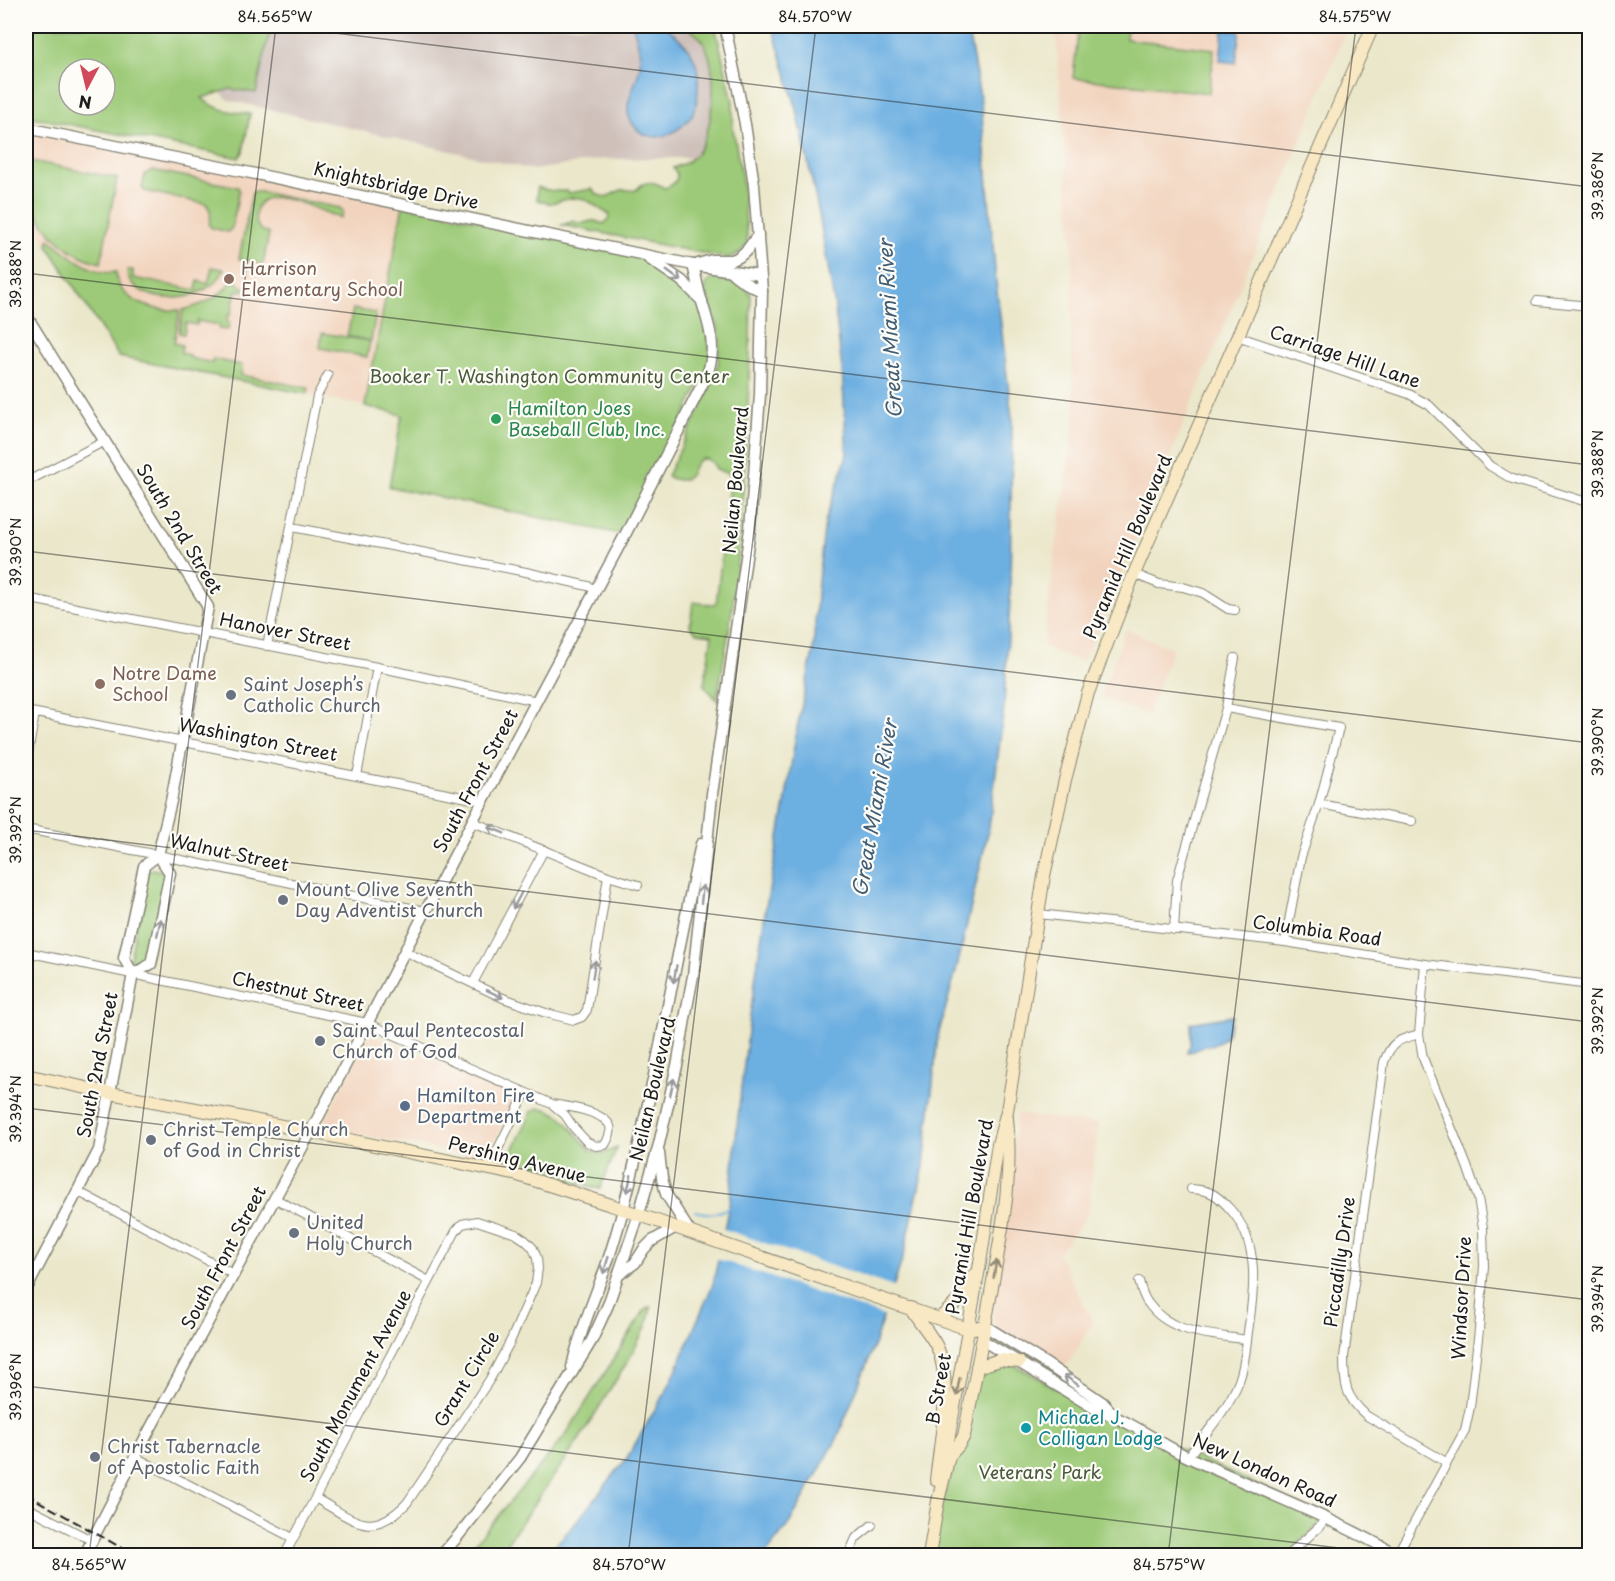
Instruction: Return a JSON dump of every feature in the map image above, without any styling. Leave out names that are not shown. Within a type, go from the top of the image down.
[{"type":"main road","name":"Pyramid Hill Boulevard","points":[[968,1329],[1054,829],[1075,737],[1088,693],[1134,574],[1373,26]]},
{"type":"main road","name":"Pershing Avenue","points":[[26,1075],[518,1175],[639,1214],[968,1329]]},
{"type":"main road","name":"Pyramid Hill Boulevard","points":[[982,1340],[1008,1195],[1010,1147],[1007,1111]]},
{"type":"main road","points":[[940,1318],[966,1292],[980,1263]]},
{"type":"main road","points":[[910,1308],[940,1354],[944,1371],[945,1389],[936,1484],[938,1501]]},
{"type":"main road","points":[[968,1329],[985,1326]]},
{"type":"main road","name":"New London Road","points":[[968,1329],[982,1340]]},
{"type":"main road","name":"B Street","points":[[929,1556],[938,1501],[949,1456],[948,1441],[968,1329]]},
{"type":"main road","name":"B Street","points":[[949,1456],[964,1436],[982,1340]]},
{"type":"main road","points":[[977,1367],[1000,1360],[1019,1362]]},
{"type":"street","name":"Neilan Boulevard","points":[[441,1556],[520,1458],[592,1340],[620,1275],[639,1214],[659,1144],[678,1061],[693,976],[712,794],[751,519],[760,395],[762,291],[754,185],[745,124],[725,26]]},
{"type":"street","name":"Knightsbridge Drive","points":[[26,128],[693,265],[760,275]]},
{"type":"street","points":[[693,265],[739,257],[758,235]]},
{"type":"street","points":[[643,254],[682,281],[702,301]]},
{"type":"street","name":"South Front Street","points":[[84,1556],[310,1133],[707,375],[712,360],[713,345],[693,265]]},
{"type":"street","points":[[729,270],[749,286],[762,291]]},
{"type":"street","points":[[1537,301],[1590,306]]},
{"type":"street","name":"South 2nd Street","points":[[26,315],[208,607],[171,801],[158,855],[144,866],[124,958],[133,974],[99,1150],[26,1290]]},
{"type":"street","name":"Carriage Hill Lane","points":[[1237,336],[1409,394],[1429,405],[1490,466],[1512,479],[1590,503]]},
{"type":"street","points":[[267,646],[317,396],[328,375]]},
{"type":"street","points":[[26,482],[105,441]]},
{"type":"street","points":[[292,527],[526,572],[588,586],[596,590]]},
{"type":"street","points":[[1134,574],[1159,584],[1183,586],[1203,593],[1228,609],[1235,610]]},
{"type":"street","name":"Hanover Street","points":[[26,598],[537,701]]},
{"type":"street","points":[[1174,930],[1177,880],[1226,708],[1235,658]]},
{"type":"street","points":[[357,776],[377,667]]},
{"type":"street","points":[[1226,708],[1340,728],[1319,804],[1300,857],[1284,942]]},
{"type":"street","name":"Washington Street","points":[[26,711],[483,801]]},
{"type":"street","points":[[26,766],[35,713]]},
{"type":"street","name":"Neilan Boulevard","points":[[570,1376],[576,1348],[600,1283],[623,1209],[644,1123],[687,906],[712,794]]},
{"type":"street","points":[[1319,804],[1412,821]]},
{"type":"street","points":[[473,822],[608,876],[638,885]]},
{"type":"street","name":"Walnut Street","points":[[26,829],[426,911]]},
{"type":"street","points":[[473,982],[544,850]]},
{"type":"street","name":"South 2nd Street","points":[[133,974],[151,964],[161,920],[170,873],[158,855]]},
{"type":"street","points":[[404,951],[503,998],[574,1020],[582,1017],[587,1010],[608,876]]},
{"type":"street","name":"Columbia Road","points":[[1039,914],[1284,942],[1425,964],[1590,985]]},
{"type":"street","name":"Chestnut Street","points":[[26,952],[368,1023],[525,1094],[552,1104],[584,1110],[606,1120],[610,1133],[605,1144],[596,1146],[587,1142],[565,1115],[552,1104]]},
{"type":"street","name":"Windsor Drive","points":[[1398,1555],[1465,1430],[1470,1407],[1484,1266],[1483,1228],[1478,1198],[1423,1058],[1419,1034],[1425,964]]},
{"type":"street","name":"Piccadilly Drive","points":[[1419,1034],[1396,1041],[1389,1048],[1384,1062],[1344,1357],[1344,1378],[1349,1396],[1367,1416],[1446,1462]]},
{"type":"street","points":[[495,1155],[525,1094]]},
{"type":"street","points":[[659,1144],[664,1187],[670,1201],[690,1232]]},
{"type":"street","points":[[1188,1457],[1238,1384],[1244,1368],[1254,1289],[1252,1257],[1246,1231],[1221,1200],[1206,1190],[1191,1189]]},
{"type":"street","points":[[77,1191],[235,1275]]},
{"type":"street","points":[[274,1198],[429,1281]]},
{"type":"street","name":"Grant Circle","points":[[315,1498],[358,1522],[377,1523],[387,1521],[396,1515],[415,1492],[490,1379],[510,1342],[536,1283],[538,1268],[533,1248],[516,1234],[477,1221],[462,1224],[456,1231]]},
{"type":"street","points":[[620,1275],[635,1263],[652,1241],[676,1227]]},
{"type":"street","name":"South Monument Avenue","points":[[284,1556],[456,1231]]},
{"type":"street","points":[[1139,1281],[1146,1302],[1160,1318],[1175,1326],[1193,1331],[1247,1340]]},
{"type":"street","name":"New London Road","points":[[985,1326],[1102,1402],[1115,1416]]},
{"type":"street","name":"New London Road","points":[[982,1340],[1099,1411],[1115,1416],[1188,1457],[1326,1518],[1398,1555]]},
{"type":"street","points":[[135,1457],[293,1538]]},
{"type":"street","points":[[26,1507],[93,1541]]},
{"type":"street","points":[[1287,1556],[1326,1518]]},
{"type":"street","points":[[848,1556],[856,1538],[872,1525]]},
{"type":"shaded area","points":[[161,26],[700,26],[723,113],[725,157],[604,159],[534,170],[228,100]]},
{"type":"shaded area","points":[[1055,26],[1348,26],[1099,628],[1082,662],[1043,647],[1075,421],[1071,344],[1073,253]]},
{"type":"shaded area","name":"Harrison Elementary School","points":[[26,128],[403,205],[365,406],[119,357],[43,239],[26,204]]},
{"type":"shaded area","points":[[1126,629],[1173,649],[1147,715],[1101,697]]},
{"type":"shaded area","points":[[370,1034],[520,1096],[484,1159],[321,1127]]},
{"type":"shaded area","points":[[1017,1114],[1098,1124],[1088,1214],[1058,1253],[1093,1323],[1065,1368],[996,1328],[993,1321],[995,1270]]},
{"type":"green space","points":[[26,26],[271,26],[256,93],[230,89],[202,98],[218,108],[250,114],[243,152],[239,158],[26,116]]},
{"type":"green space","points":[[684,26],[715,26],[733,101],[733,129],[742,178],[747,245],[736,255],[726,258],[562,225],[574,221],[582,223],[595,221],[604,224],[609,214],[580,198],[549,203],[537,200],[537,187],[569,193],[592,189],[598,195],[607,197],[622,190],[634,190],[647,183],[656,183],[664,188],[676,181],[677,175],[673,168],[692,158],[703,142],[708,128],[713,95],[713,78],[706,48],[697,35]]},
{"type":"green space","points":[[1079,26],[1127,26],[1126,39],[1214,49],[1209,93],[1073,78]]},
{"type":"green space","points":[[26,160],[117,178],[101,263],[71,250],[45,226],[35,207]]},
{"type":"green space","points":[[152,170],[238,187],[232,228],[228,232],[212,228],[209,225],[210,214],[206,204],[145,191],[142,188],[145,174]]},
{"type":"green space","points":[[255,191],[340,208],[343,211],[341,218],[291,200],[271,198],[264,200],[256,210],[258,226],[269,234],[263,264],[239,259],[252,193]]},
{"type":"green space","name":"Booker T. Washington Community Center","points":[[403,205],[643,254],[702,301],[712,360],[625,535],[389,487],[402,415],[365,406]]},
{"type":"green space","points":[[49,239],[89,267],[107,273],[116,272],[123,291],[139,303],[160,309],[180,310],[174,343],[182,345],[181,353],[190,355],[190,358],[212,363],[213,359],[242,365],[241,375],[309,388],[307,394],[119,357],[48,246]]},
{"type":"green space","points":[[212,267],[224,269],[210,286],[196,294],[174,298],[159,297],[137,288],[128,277],[127,270],[133,270],[133,278],[196,290],[198,281],[208,284]]},
{"type":"green space","points":[[714,278],[743,285],[751,295],[746,441],[739,551],[717,700],[704,685],[712,635],[697,633],[690,626],[693,602],[716,605],[731,475],[716,469],[711,461],[702,459],[697,462],[687,478],[676,480],[667,476],[707,395],[718,364],[720,334],[710,302],[705,294],[706,283]]},
{"type":"green space","points":[[233,280],[245,288],[243,291],[236,290],[231,315],[228,315],[228,330],[219,329],[219,325],[197,321],[197,325],[186,323],[184,334],[179,333],[183,310],[211,300]]},
{"type":"green space","points":[[353,309],[376,313],[371,341],[347,336]]},
{"type":"green space","points":[[322,333],[370,341],[367,357],[320,348]]},
{"type":"green space","points":[[153,869],[162,871],[166,875],[149,962],[139,964],[130,959],[147,871]]},
{"type":"green space","points":[[539,1108],[561,1116],[591,1151],[602,1154],[617,1148],[600,1189],[506,1164],[532,1111]]},
{"type":"green space","points":[[651,1307],[647,1325],[628,1361],[577,1443],[504,1547],[497,1555],[465,1555],[565,1436],[646,1308]]},
{"type":"green space","name":"Veterans’ Park","points":[[1005,1360],[1099,1411],[1326,1518],[1287,1555],[929,1556],[977,1367]]},
{"type":"water","points":[[633,26],[666,26],[688,48],[696,62],[698,88],[693,112],[676,131],[659,137],[650,136],[636,128],[628,113],[629,100],[640,66]]},
{"type":"water","name":"Great Miami River","points":[[772,26],[967,26],[981,102],[996,282],[1012,418],[1010,602],[1004,707],[989,828],[958,963],[938,1036],[924,1166],[904,1254],[872,1351],[837,1439],[789,1524],[765,1555],[545,1556],[574,1525],[627,1458],[671,1382],[713,1284],[730,1200],[750,1015],[766,906],[797,728],[813,652],[825,522],[847,455],[842,369],[834,301],[819,214],[797,110]]},
{"type":"water","points":[[1223,30],[1240,31],[1236,63],[1220,61]]},
{"type":"water","points":[[1233,1016],[1226,1037],[1218,1043],[1187,1052],[1191,1043],[1191,1023]]},
{"type":"pier","points":[[721,1228],[896,1288],[886,1317],[715,1258]]},
{"type":"waterway","points":[[695,1211],[712,1214],[730,1208]]},
{"type":"railway","points":[[26,1494],[136,1556]]},
{"type":"place","name":"Harrison Elementary School","points":[[229,279]]},
{"type":"place","name":"Hamilton Joes Baseball Club, Inc.","points":[[496,419]]},
{"type":"place","name":"Notre Dame School","points":[[100,684]]},
{"type":"place","name":"Saint Joseph’s Catholic Church","points":[[231,695]]},
{"type":"place","name":"Mount Olive Seventh Day Adventist Church","points":[[283,900]]},
{"type":"place","name":"Saint Paul Pentecostal Church of God","points":[[320,1041]]},
{"type":"place","name":"Hamilton Fire Department","points":[[405,1106]]},
{"type":"place","name":"Christ Temple Church of God in Christ","points":[[151,1140]]},
{"type":"place","name":"United Holy Church","points":[[294,1233]]},
{"type":"place","name":"Michael J. Colligan Lodge","points":[[1026,1428]]},
{"type":"place","name":"Christ Tabernacle of Apostolic Faith","points":[[95,1457]]}]
